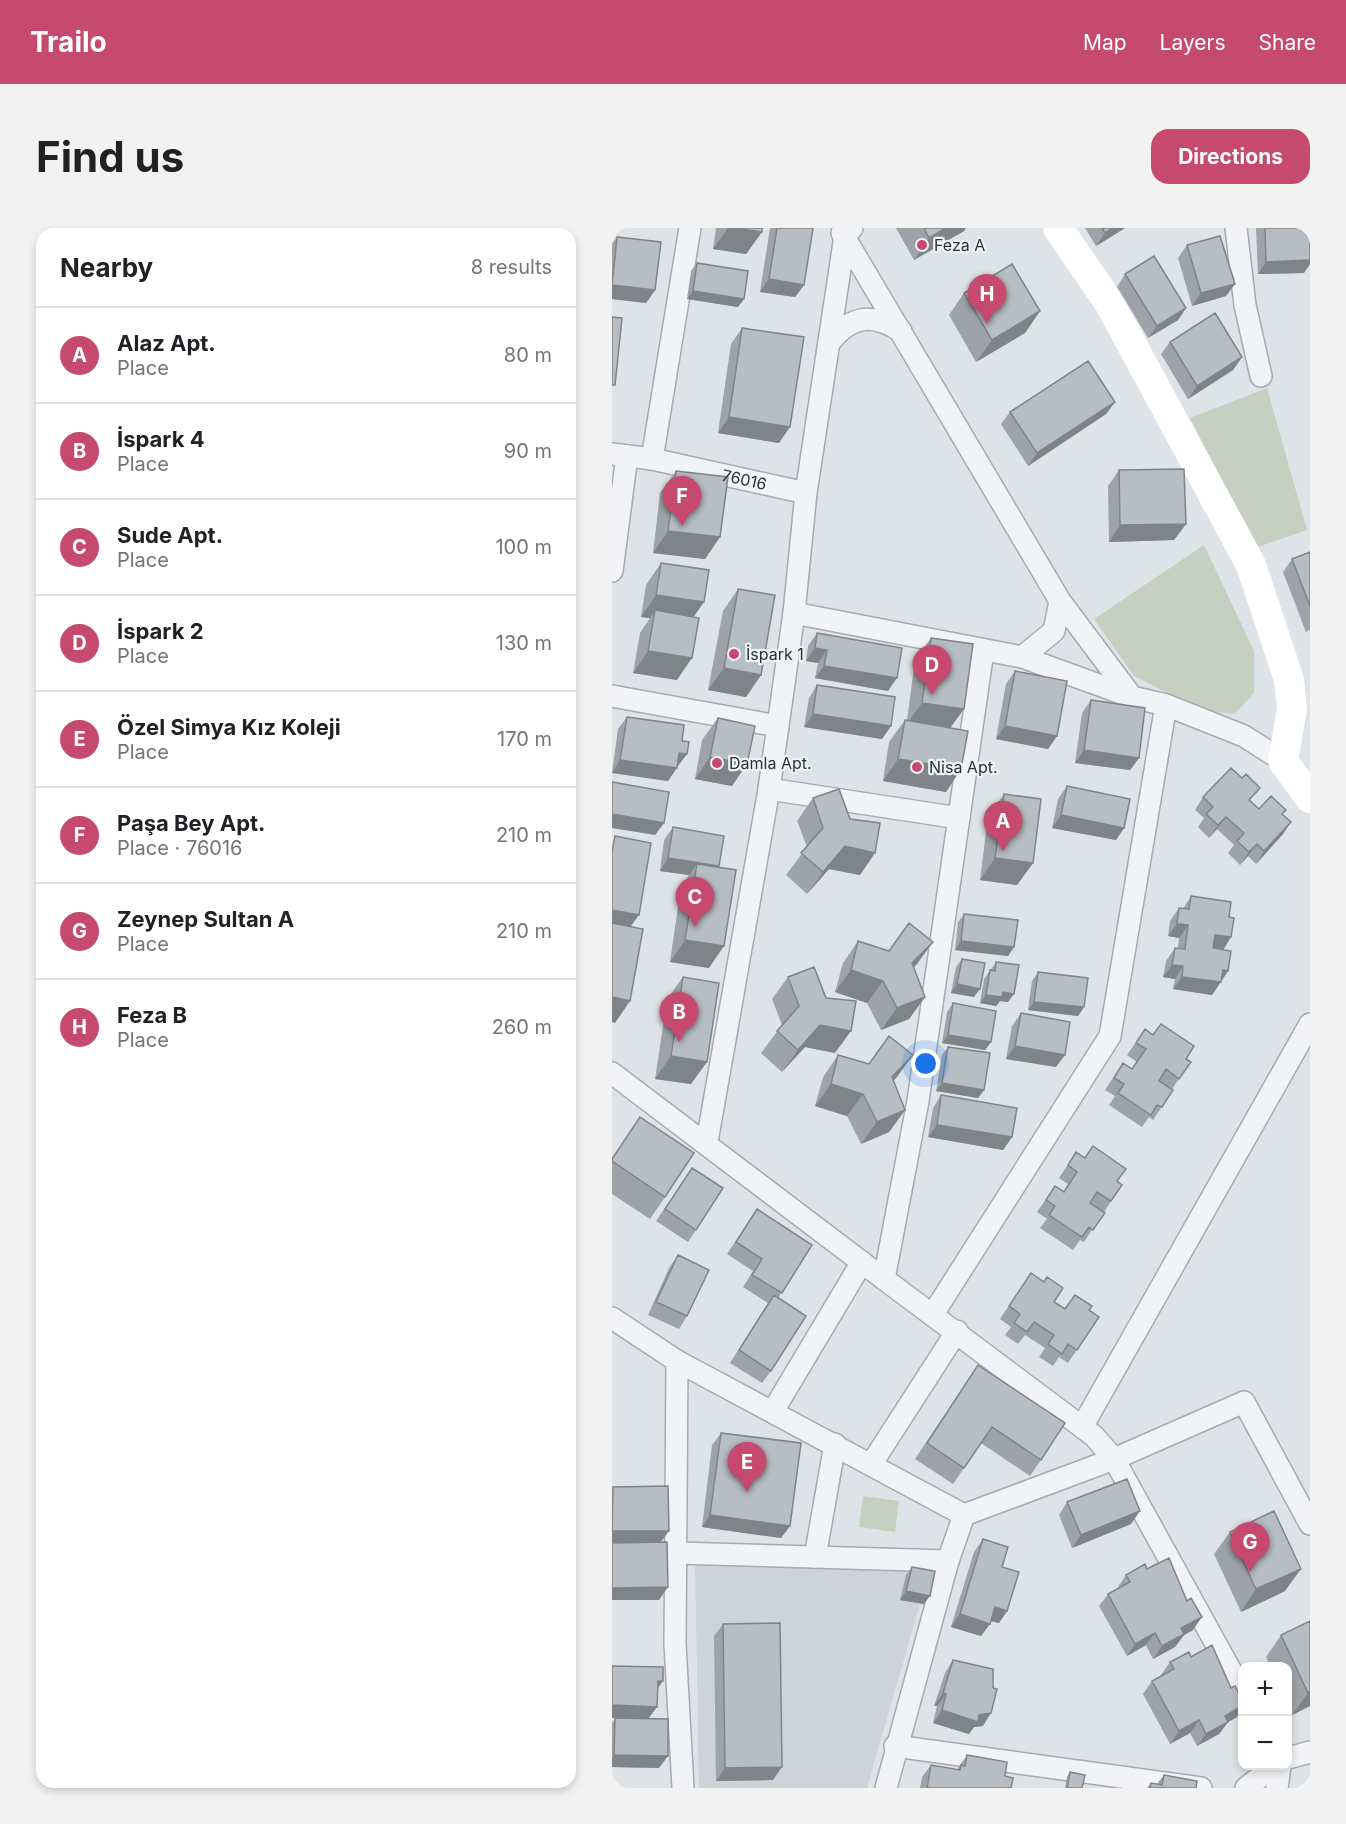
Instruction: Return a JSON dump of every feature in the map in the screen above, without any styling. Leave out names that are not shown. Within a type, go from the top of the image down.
[{"type":"street","points":[[652,459],[690,228]]},
{"type":"street","points":[[1058,228],[1110,304],[1251,565],[1289,680],[1292,709],[1283,761]]},
{"type":"street","points":[[1236,228],[1245,305],[1261,376]]},
{"type":"street","points":[[844,231],[1060,601],[1132,697]]},
{"type":"street","points":[[706,1142],[769,789],[794,613],[806,493],[844,231]]},
{"type":"street","points":[[829,343],[840,329],[854,321],[869,319],[886,322],[901,332]]},
{"type":"street","points":[[612,571],[620,455]]},
{"type":"street","name":"76016","points":[[620,455],[652,459],[806,493]]},
{"type":"street","points":[[1022,657],[1054,631],[1060,601]]},
{"type":"street","points":[[794,613],[1022,657],[1132,697],[1166,705],[1244,736],[1283,761],[1310,798]]},
{"type":"street","points":[[884,1279],[918,1101],[983,651]]},
{"type":"street","points":[[612,696],[778,726]]},
{"type":"street","points":[[933,1314],[1110,1036],[1166,705]]},
{"type":"street","points":[[769,789],[959,818]]},
{"type":"street","points":[[1082,1427],[1310,1024]]},
{"type":"street","points":[[612,1073],[1082,1427],[1114,1459],[1238,1684]]},
{"type":"street","points":[[773,1412],[862,1262]]},
{"type":"street","points":[[612,1318],[678,1361],[872,1463],[964,1515],[1114,1459],[1244,1402],[1310,1524]]},
{"type":"street","points":[[872,1463],[957,1331]]},
{"type":"street","points":[[678,1361],[675,1644],[683,1788]]},
{"type":"street","points":[[815,1557],[835,1444]]},
{"type":"street","points":[[886,1788],[948,1561],[964,1515]]},
{"type":"street","points":[[676,1553],[948,1561]]},
{"type":"street","points":[[896,1746],[1201,1788]]},
{"type":"street","points":[[1292,1757],[1310,1752]]},
{"type":"street","points":[[1246,1788],[1269,1770]]},
{"type":"street","points":[[1277,1788],[1279,1770]]},
{"type":"shaded area","points":[[695,1560],[905,1567],[921,1600],[867,1788],[699,1788]]},
{"type":"green space","points":[[1267,388],[1307,530],[1255,548],[1190,418]]},
{"type":"green space","points":[[1204,545],[1254,651],[1254,693],[1235,714],[1200,710],[1134,676],[1094,619]]},
{"type":"green space","points":[[863,1496],[899,1501],[895,1532],[859,1527]]},
{"type":"building","points":[[734,228],[762,228],[762,232]]},
{"type":"building","points":[[777,228],[813,228],[804,285],[769,279]]},
{"type":"building","points":[[924,228],[946,228],[929,238]]},
{"type":"building","points":[[1102,228],[1113,228],[1105,233]]},
{"type":"building","points":[[1265,228],[1310,228],[1310,260],[1266,262]]},
{"type":"building","points":[[1220,236],[1235,284],[1201,293],[1187,245]]},
{"type":"building","points":[[617,237],[661,242],[655,290],[612,285]]},
{"type":"building","points":[[1154,256],[1186,308],[1157,326],[1125,274]]},
{"type":"building","points":[[697,263],[748,271],[744,299],[693,291]]},
{"type":"building","points":[[1012,264],[1040,311],[992,340],[964,293]]},
{"type":"building","points":[[1215,313],[1242,357],[1197,386],[1170,342]]},
{"type":"building","points":[[612,317],[622,318],[615,385],[612,385]]},
{"type":"building","points":[[742,328],[804,337],[790,427],[729,417]]},
{"type":"building","points":[[1088,361],[1115,402],[1037,453],[1010,412]]},
{"type":"building","points":[[1184,469],[1186,524],[1120,525],[1119,470]]},
{"type":"building","points":[[676,471],[728,477],[720,537],[668,531]]},
{"type":"building","points":[[1310,552],[1310,606],[1292,559]]},
{"type":"building","points":[[661,563],[709,570],[704,602],[656,595]]},
{"type":"building","points":[[738,589],[775,595],[761,675],[724,668]]},
{"type":"building","points":[[655,610],[699,618],[692,658],[648,651]]},
{"type":"building","points":[[817,633],[902,648],[897,678],[824,666],[827,650],[815,648]]},
{"type":"building","points":[[931,638],[973,644],[964,709],[922,703]]},
{"type":"building","points":[[1015,671],[1067,681],[1057,736],[1005,726]]},
{"type":"building","points":[[817,685],[895,697],[891,726],[813,714]]},
{"type":"building","points":[[1091,700],[1145,708],[1139,758],[1084,750]]},
{"type":"building","points":[[627,717],[684,725],[682,741],[689,742],[687,754],[679,753],[677,768],[620,760]]},
{"type":"building","points":[[718,718],[755,726],[747,764],[710,757]]},
{"type":"building","points":[[905,720],[968,731],[961,769],[898,759]]},
{"type":"building","points":[[1231,768],[1242,778],[1246,774],[1260,788],[1249,800],[1259,809],[1271,796],[1286,810],[1282,814],[1291,822],[1264,851],[1257,844],[1249,852],[1237,841],[1244,833],[1226,817],[1218,825],[1206,814],[1213,807],[1203,797]]},
{"type":"building","points":[[612,782],[669,792],[664,823],[612,814]]},
{"type":"building","points":[[1067,786],[1130,799],[1124,828],[1061,815]]},
{"type":"building","points":[[839,789],[850,819],[880,823],[875,853],[845,846],[823,872],[801,853],[823,828],[813,798]]},
{"type":"building","points":[[1004,794],[1041,799],[1033,863],[995,858]]},
{"type":"building","points":[[673,827],[724,836],[719,866],[668,858]]},
{"type":"building","points":[[615,836],[651,843],[639,915],[612,910],[612,852]]},
{"type":"building","points":[[697,864],[736,870],[724,946],[685,940]]},
{"type":"building","points":[[1191,896],[1231,902],[1229,917],[1234,918],[1231,937],[1215,935],[1213,948],[1231,951],[1228,971],[1223,970],[1221,982],[1182,977],[1183,966],[1172,965],[1175,948],[1185,949],[1188,925],[1177,924],[1179,908],[1189,909]]},
{"type":"building","points":[[964,914],[1018,920],[1014,947],[961,941]]},
{"type":"building","points":[[612,923],[643,929],[630,1001],[612,997]]},
{"type":"building","points":[[909,923],[933,942],[912,963],[925,997],[897,1008],[883,981],[851,970],[858,941],[889,951]]},
{"type":"building","points":[[962,959],[985,963],[980,989],[957,984]]},
{"type":"building","points":[[996,962],[1019,965],[1014,994],[1003,992],[1002,997],[986,995],[990,970],[995,971]]},
{"type":"building","points":[[814,967],[826,998],[856,1001],[851,1031],[820,1025],[798,1050],[777,1031],[799,1006],[788,977]]},
{"type":"building","points":[[1038,972],[1088,978],[1084,1007],[1034,1002]]},
{"type":"building","points":[[683,977],[719,983],[707,1062],[671,1056]]},
{"type":"building","points":[[953,1003],[996,1011],[991,1042],[948,1035]]},
{"type":"building","points":[[1021,1013],[1070,1022],[1065,1055],[1015,1046]]},
{"type":"building","points":[[1161,1024],[1194,1046],[1186,1059],[1191,1062],[1179,1079],[1166,1069],[1159,1081],[1173,1090],[1162,1107],[1157,1105],[1151,1115],[1118,1093],[1124,1084],[1114,1078],[1123,1063],[1132,1069],[1146,1049],[1136,1043],[1145,1029],[1153,1035]]},
{"type":"building","points":[[889,1036],[913,1055],[892,1077],[905,1110],[877,1122],[863,1094],[831,1084],[838,1055],[869,1064]]},
{"type":"building","points":[[948,1047],[990,1053],[984,1090],[942,1083]]},
{"type":"building","points":[[941,1095],[1017,1108],[1012,1137],[937,1125]]},
{"type":"building","points":[[640,1117],[694,1153],[665,1197],[612,1161]]},
{"type":"building","points":[[1093,1146],[1126,1169],[1117,1181],[1122,1185],[1111,1201],[1097,1192],[1090,1203],[1105,1213],[1093,1230],[1089,1227],[1082,1237],[1049,1215],[1055,1206],[1046,1200],[1055,1186],[1064,1192],[1077,1172],[1068,1165],[1076,1152],[1085,1158]]},
{"type":"building","points":[[692,1168],[723,1188],[696,1230],[665,1209]]},
{"type":"building","points":[[757,1209],[812,1245],[782,1293],[752,1275],[762,1259],[736,1242]]},
{"type":"building","points":[[678,1255],[709,1270],[687,1316],[656,1302]]},
{"type":"building","points":[[1031,1273],[1044,1282],[1047,1277],[1063,1288],[1054,1302],[1065,1309],[1075,1295],[1092,1306],[1089,1310],[1099,1317],[1077,1350],[1068,1344],[1062,1354],[1048,1344],[1054,1335],[1034,1322],[1027,1332],[1014,1323],[1020,1314],[1009,1306]]},
{"type":"building","points":[[774,1295],[806,1316],[771,1371],[739,1350]]},
{"type":"building","points":[[978,1365],[1065,1423],[1041,1460],[992,1427],[964,1468],[927,1443]]},
{"type":"building","points":[[721,1433],[801,1443],[790,1526],[710,1515]]},
{"type":"building","points":[[1127,1479],[1140,1511],[1081,1535],[1067,1502]]},
{"type":"building","points":[[668,1486],[669,1531],[612,1531],[613,1487]]},
{"type":"building","points":[[1274,1511],[1301,1569],[1256,1589],[1230,1532]]},
{"type":"building","points":[[983,1539],[1008,1547],[1002,1567],[1019,1572],[1007,1611],[995,1607],[990,1624],[960,1614]]},
{"type":"building","points":[[667,1542],[668,1587],[612,1588],[612,1543]]},
{"type":"building","points":[[1169,1558],[1187,1601],[1191,1598],[1202,1617],[1181,1628],[1184,1634],[1162,1646],[1155,1633],[1135,1644],[1108,1594],[1130,1582],[1126,1575],[1145,1564],[1147,1569]]},
{"type":"building","points":[[912,1567],[935,1571],[930,1596],[906,1591]]},
{"type":"building","points":[[1310,1621],[1310,1691],[1308,1693],[1281,1635]]},
{"type":"building","points":[[780,1623],[782,1767],[725,1768],[723,1624]]},
{"type":"building","points":[[1212,1645],[1231,1688],[1235,1686],[1238,1692],[1238,1708],[1225,1716],[1228,1722],[1206,1734],[1199,1720],[1179,1731],[1152,1681],[1174,1669],[1170,1662],[1189,1652],[1191,1657]]},
{"type":"building","points":[[953,1660],[993,1669],[993,1688],[997,1689],[991,1713],[979,1715],[978,1722],[942,1710],[946,1694],[943,1693]]},
{"type":"building","points":[[612,1666],[663,1667],[663,1681],[658,1681],[657,1707],[612,1705]]},
{"type":"building","points":[[615,1718],[668,1719],[668,1756],[614,1755]]},
{"type":"building","points":[[967,1755],[1007,1762],[1005,1776],[1013,1778],[1011,1788],[927,1788],[931,1765],[960,1770],[961,1765],[965,1766]]},
{"type":"building","points":[[1070,1772],[1085,1775],[1082,1788],[1067,1788]]},
{"type":"building","points":[[1164,1775],[1197,1781],[1196,1788],[1150,1788],[1151,1783],[1162,1785]]},
{"type":"place","name":"Feza A","points":[[922,245]]},
{"type":"place","name":"Feza B","points":[[987,324]]},
{"type":"place","name":"Paşa Bey Apt.","points":[[682,526]]},
{"type":"place","name":"İspark 1","points":[[734,654]]},
{"type":"place","name":"İspark 2","points":[[932,695]]},
{"type":"place","name":"Damla Apt.","points":[[717,763]]},
{"type":"place","name":"Nisa Apt.","points":[[917,767]]},
{"type":"place","name":"Alaz Apt.","points":[[1003,851]]},
{"type":"place","name":"Sude Apt.","points":[[695,927]]},
{"type":"place","name":"İspark 4","points":[[679,1042]]},
{"type":"place","name":"Özel Simya Kız Koleji","points":[[747,1492]]},
{"type":"place","name":"Zeynep Sultan A","points":[[1250,1572]]}]
